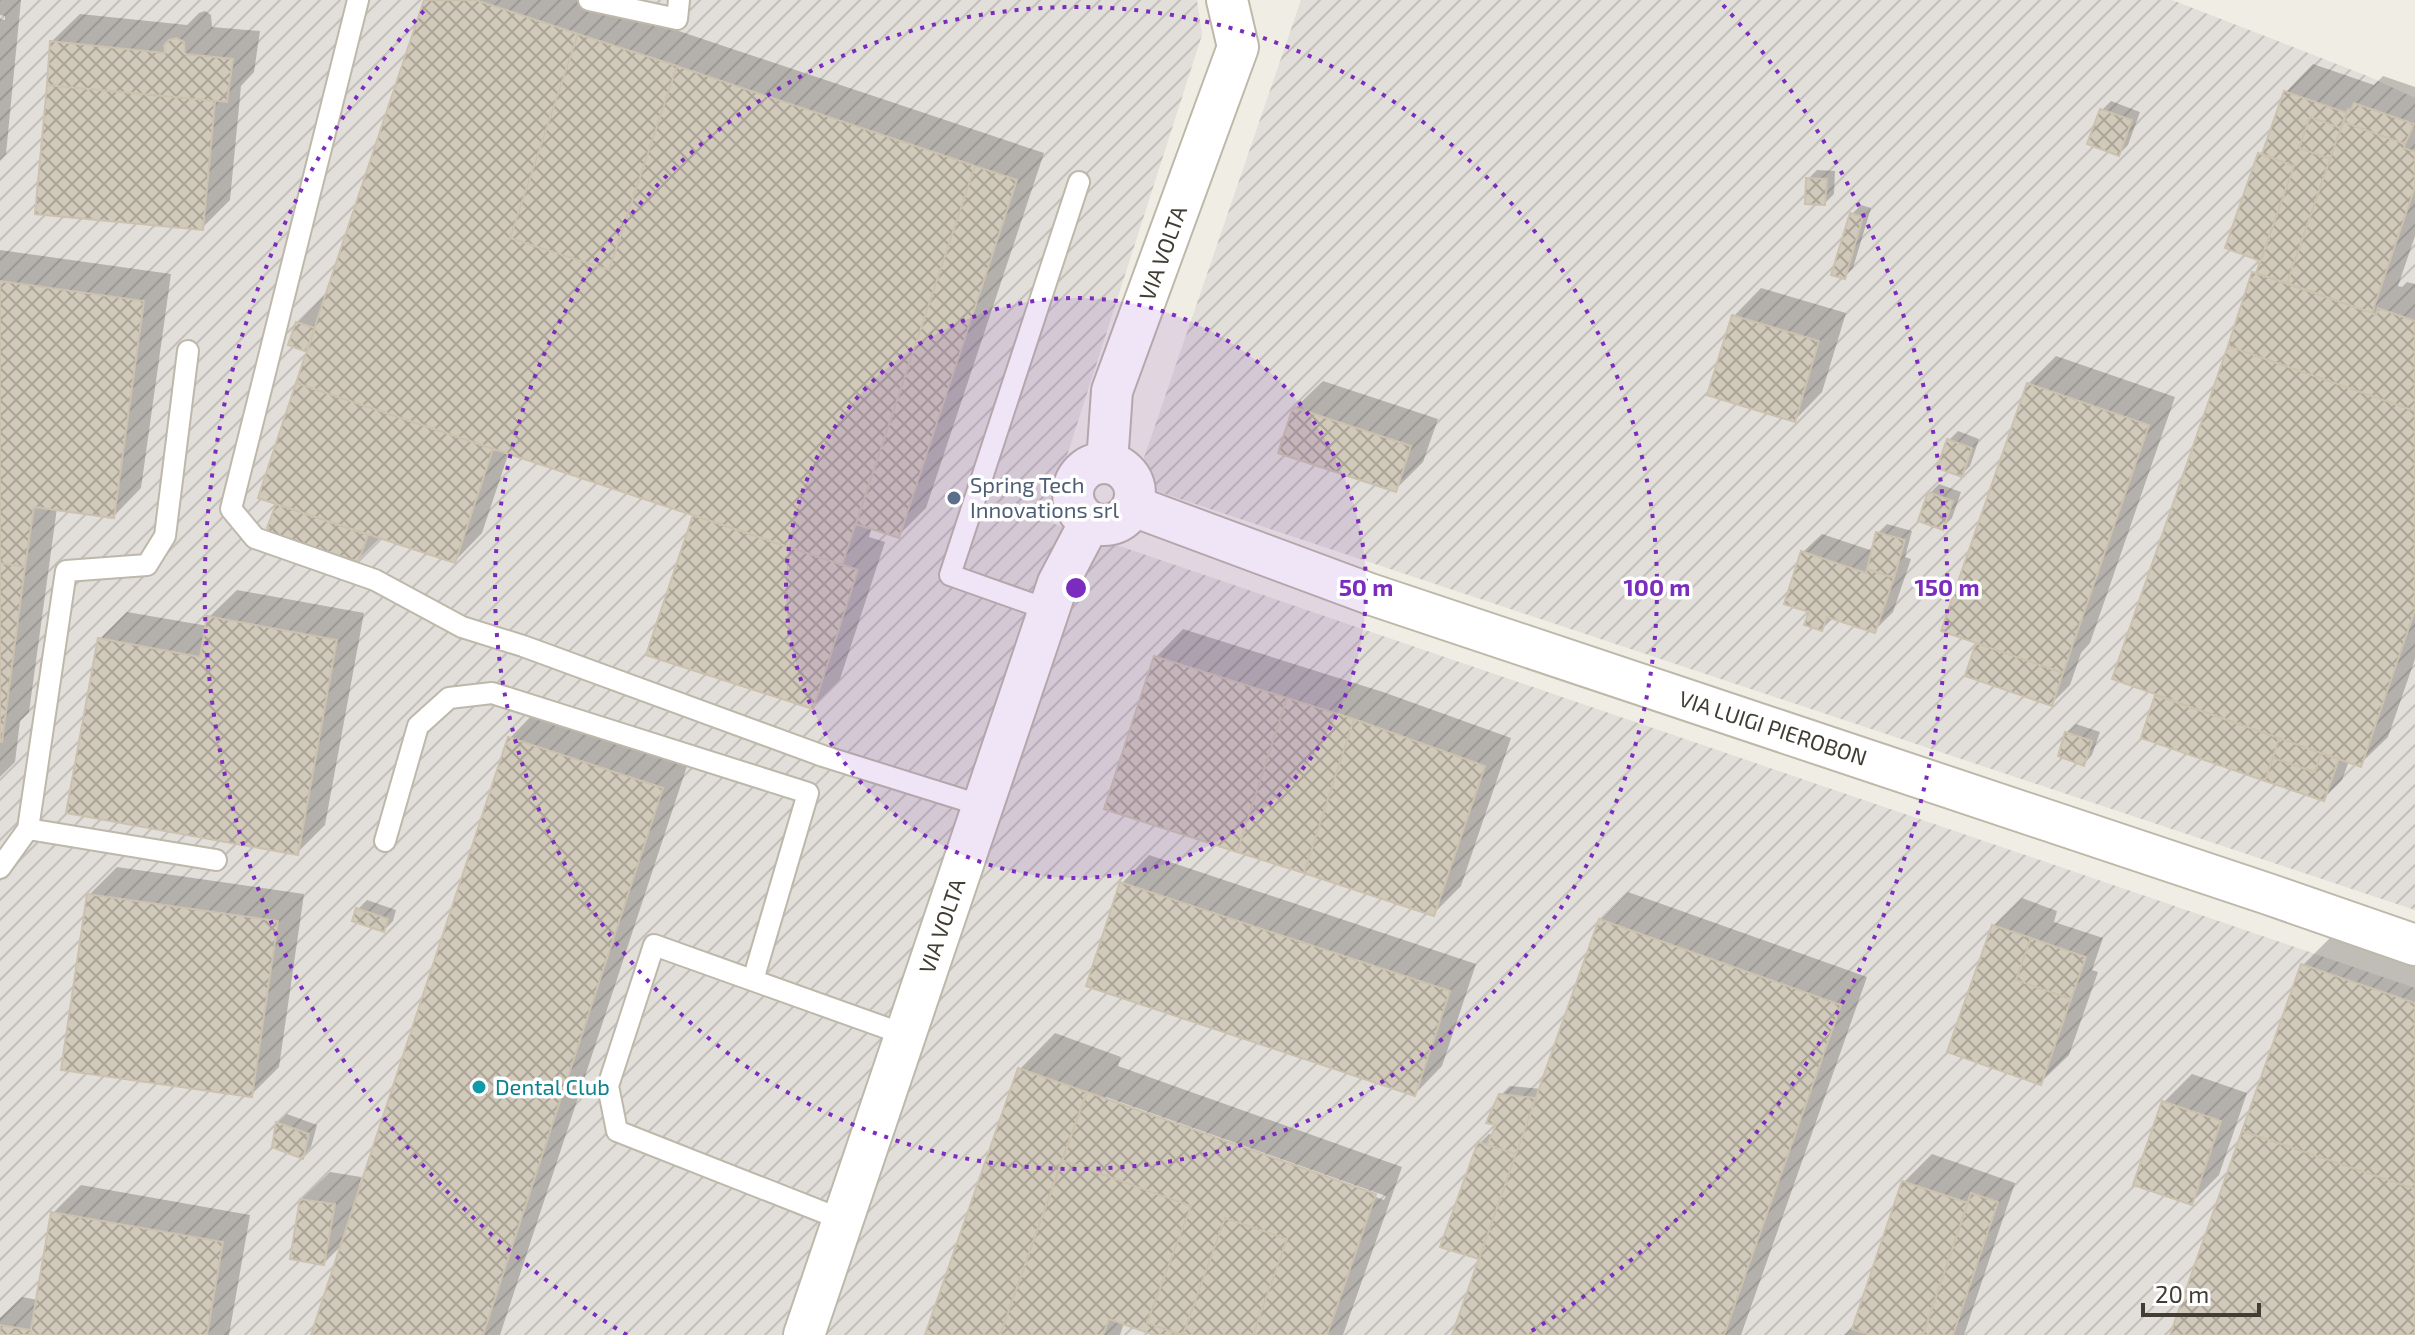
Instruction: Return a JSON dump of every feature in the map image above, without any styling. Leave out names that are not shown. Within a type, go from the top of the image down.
[{"type":"street","name":"VIA VOLTA","points":[[1107,463],[1112,391],[1238,47],[1227,0]]},
{"type":"street","points":[[1107,463],[1124,470],[1131,478],[1135,496],[1133,506],[1126,517],[1115,524],[1090,522],[1080,514],[1075,504],[1073,492],[1077,480],[1084,471],[1095,465],[1107,463]]},
{"type":"street","name":"VIA LUIGI PIEROBON","points":[[1133,506],[1370,594],[2415,945]]},
{"type":"street","name":"VIA VOLTA","points":[[804,1335],[1058,583],[1090,522]]},
{"type":"lane","points":[[358,0],[231,509],[255,538],[375,580],[462,627],[523,646],[823,756],[983,806]]},
{"type":"lane","points":[[589,0],[677,19],[679,0]]},
{"type":"lane","points":[[1049,610],[950,575],[1079,182]]},
{"type":"lane","points":[[0,868],[28,829],[66,571],[147,565],[165,536],[188,351]]},
{"type":"lane","points":[[385,841],[418,726],[449,698],[492,693],[808,793],[753,980]]},
{"type":"lane","points":[[28,829],[216,860]]},
{"type":"lane","points":[[843,1220],[617,1131],[608,1086],[654,945],[906,1035]]},
{"type":"shaded area","points":[[0,0],[1197,0],[1202,35],[1046,521],[2415,988],[2415,1335],[0,1335]]},
{"type":"shaded area","points":[[1301,0],[2172,0],[2370,77],[2415,98],[2415,910],[1135,484]]},
{"type":"building","points":[[424,0],[476,0],[578,34],[510,238],[609,270],[677,66],[975,166],[842,565],[296,383]]},
{"type":"building","points":[[578,34],[677,66],[609,270],[510,238]]},
{"type":"building","points":[[176,38],[184,42],[185,54],[233,59],[227,102],[47,85],[50,41],[165,53],[164,45]]},
{"type":"building","points":[[47,85],[215,101],[203,230],[35,214]]},
{"type":"building","points":[[2284,91],[2347,113],[2341,128],[2310,117],[2299,148],[2330,159],[2287,283],[2256,273],[2294,166],[2262,154]]},
{"type":"building","points":[[2354,103],[2414,124],[2405,144],[2343,122]]},
{"type":"building","points":[[2100,109],[2132,120],[2119,156],[2087,144]]},
{"type":"building","points":[[2310,117],[2341,128],[2330,159],[2299,148]]},
{"type":"building","points":[[2343,122],[2405,144],[2404,148],[2415,152],[2415,187],[2372,313],[2287,283]]},
{"type":"building","points":[[2258,153],[2294,166],[2260,263],[2225,248]]},
{"type":"building","points":[[975,166],[1017,180],[899,538],[856,524]]},
{"type":"building","points":[[1806,178],[1827,179],[1825,205],[1805,204]]},
{"type":"building","points":[[1850,213],[1863,217],[1845,279],[1831,275]]},
{"type":"building","points":[[2252,272],[2376,315],[2378,308],[2415,321],[2415,411],[2228,346]]},
{"type":"building","points":[[0,281],[144,301],[114,518],[34,507],[25,567],[0,563]]},
{"type":"building","points":[[1732,315],[1819,341],[1795,422],[1707,395]]},
{"type":"building","points":[[296,322],[315,328],[307,352],[288,345]]},
{"type":"building","points":[[2228,346],[2415,411],[2415,610],[2361,767],[2112,679]]},
{"type":"building","points":[[296,383],[493,449],[455,563],[258,498]]},
{"type":"building","points":[[2027,383],[2149,425],[2063,673],[1941,631]]},
{"type":"building","points":[[1293,407],[1411,446],[1396,492],[1278,453]]},
{"type":"building","points":[[1947,439],[1972,448],[1962,477],[1937,468]]},
{"type":"building","points":[[1928,492],[1953,501],[1943,530],[1918,521]]},
{"type":"building","points":[[276,504],[368,535],[358,562],[270,533],[267,528]]},
{"type":"building","points":[[693,515],[858,570],[813,709],[646,655]]},
{"type":"building","points":[[1876,532],[1905,540],[1894,578],[1867,569]]},
{"type":"building","points":[[1801,551],[1866,573],[1867,569],[1894,578],[1875,633],[1827,617],[1822,631],[1804,625],[1809,612],[1784,604]]},
{"type":"building","points":[[0,563],[25,567],[2,742],[0,742]]},
{"type":"building","points":[[207,616],[337,640],[298,855],[66,813],[98,638],[200,657]]},
{"type":"building","points":[[1976,643],[2063,673],[2052,706],[1965,676]]},
{"type":"building","points":[[1154,656],[1287,698],[1237,852],[1104,809]]},
{"type":"building","points":[[2155,695],[2279,738],[2265,781],[2141,738]]},
{"type":"building","points":[[1287,698],[1354,719],[1304,873],[1237,852]]},
{"type":"building","points":[[1354,719],[1485,766],[1434,916],[1304,873]]},
{"type":"building","points":[[2065,732],[2092,741],[2084,766],[2058,756]]},
{"type":"building","name":"Dental Club","points":[[508,737],[663,788],[483,1335],[311,1335]]},
{"type":"building","points":[[2279,738],[2321,753],[2315,772],[2273,758]]},
{"type":"building","points":[[2321,753],[2339,759],[2324,801],[2265,781],[2273,758],[2315,772]]},
{"type":"building","points":[[1120,882],[1450,991],[1415,1096],[1086,986]]},
{"type":"building","points":[[87,894],[278,921],[252,1097],[61,1070]]},
{"type":"building","points":[[356,908],[388,919],[384,932],[352,921]]},
{"type":"building","points":[[1599,919],[1841,1005],[1724,1335],[1452,1335]]},
{"type":"building","points":[[1992,925],[2031,938],[2016,980],[2071,999],[2041,1085],[1947,1052]]},
{"type":"building","points":[[2031,938],[2086,957],[2071,999],[2016,980]]},
{"type":"building","points":[[2301,964],[2415,1003],[2415,1189],[2242,1131]]},
{"type":"building","points":[[1018,1068],[1087,1092],[1000,1335],[925,1335]]},
{"type":"building","points":[[1087,1092],[1376,1194],[1327,1335],[1253,1335],[1287,1239],[1225,1218],[1183,1335],[1147,1323],[1191,1206],[1062,1160]]},
{"type":"building","points":[[1499,1094],[1536,1098],[1516,1154],[1487,1145],[1496,1125],[1486,1123]]},
{"type":"building","points":[[2162,1101],[2221,1121],[2192,1205],[2133,1185]]},
{"type":"building","points":[[276,1122],[309,1134],[303,1159],[272,1147]]},
{"type":"building","points":[[2242,1131],[2415,1189],[2415,1335],[2170,1335]]},
{"type":"building","points":[[1478,1142],[1516,1154],[1479,1259],[1440,1247]]},
{"type":"building","points":[[1062,1160],[1191,1206],[1147,1323],[1181,1335],[1154,1335],[1109,1319],[1103,1335],[1000,1335]]},
{"type":"building","points":[[1902,1181],[1968,1203],[1923,1335],[1870,1335],[1852,1329]]},
{"type":"building","points":[[1971,1193],[1998,1202],[1953,1335],[1923,1335]]},
{"type":"building","points":[[300,1199],[335,1204],[324,1265],[290,1259]]},
{"type":"building","points":[[51,1212],[223,1242],[207,1335],[30,1335]]},
{"type":"building","points":[[1225,1218],[1287,1239],[1253,1335],[1183,1335]]},
{"type":"building","points":[[0,1325],[31,1330],[30,1335],[0,1335]]},
{"type":"place","name":"Spring Tech Innovations srl","points":[[954,498]]},
{"type":"place","name":"Dental Club","points":[[479,1087]]}]
